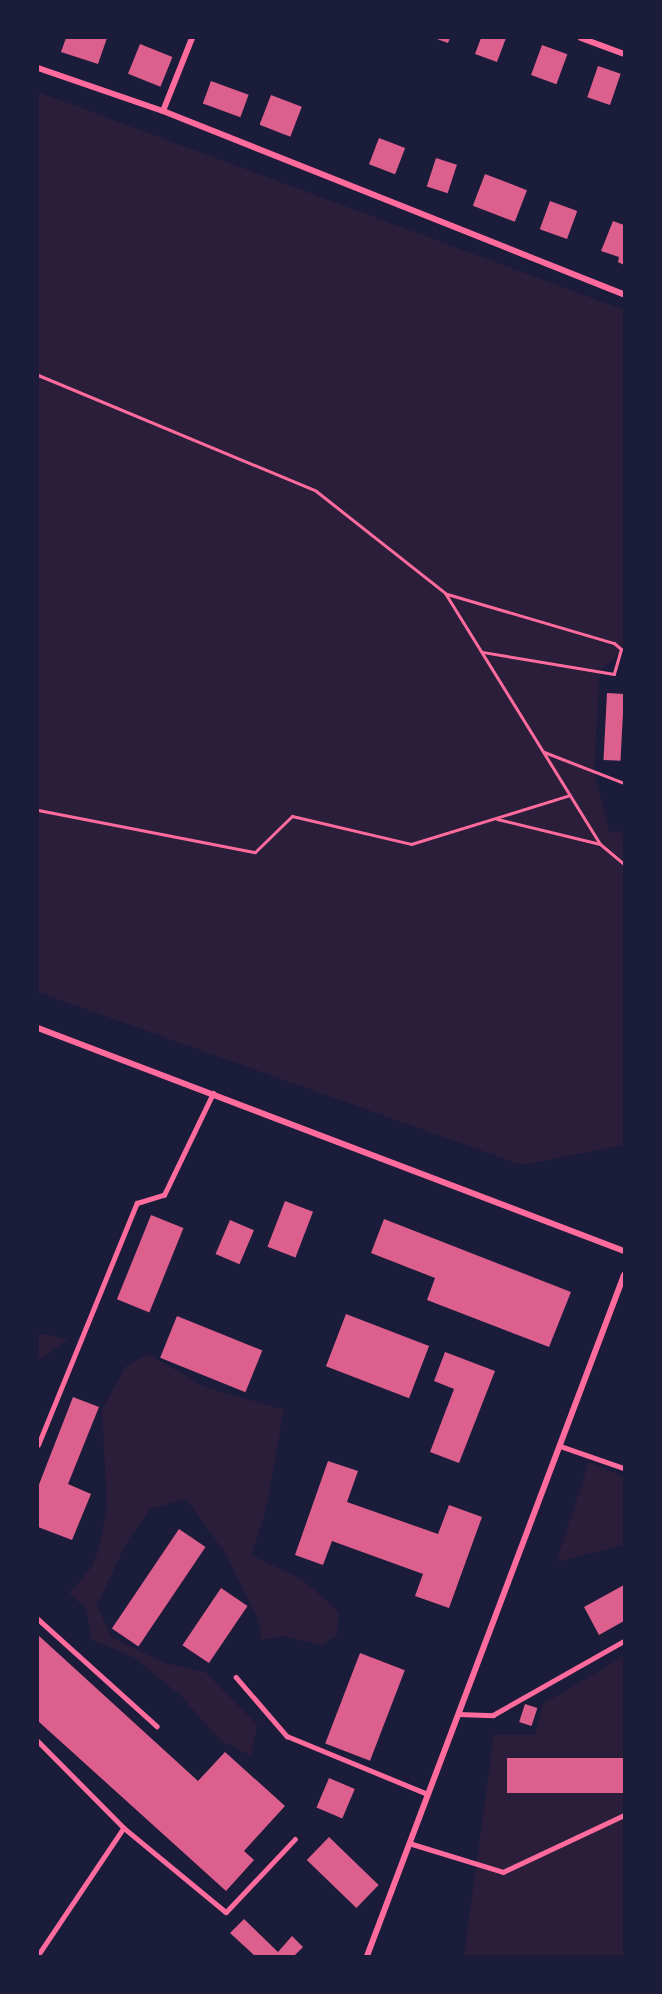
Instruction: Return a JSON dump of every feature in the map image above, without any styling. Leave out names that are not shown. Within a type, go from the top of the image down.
[{"type":"street","points":[[163,111],[192,38]]},
{"type":"street","points":[[581,38],[624,54]]},
{"type":"street","points":[[38,68],[163,111],[624,294]]},
{"type":"street","points":[[38,1028],[624,1251]]},
{"type":"street","points":[[367,1956],[624,1275]]},
{"type":"lane","points":[[38,1445],[137,1203],[164,1195],[213,1093]]},
{"type":"lane","points":[[560,1446],[624,1468]]},
{"type":"lane","points":[[38,1619],[157,1726]]},
{"type":"lane","points":[[459,1714],[493,1715],[624,1641]]},
{"type":"lane","points":[[236,1677],[287,1736],[428,1794]]},
{"type":"lane","points":[[38,1741],[124,1828],[226,1912],[295,1839]]},
{"type":"lane","points":[[409,1843],[503,1872],[624,1815]]},
{"type":"lane","points":[[38,1956],[124,1828]]},
{"type":"path","points":[[38,375],[316,491],[445,593],[600,844],[624,864]]},
{"type":"path","points":[[445,593],[614,643],[621,649],[614,674],[481,652]]},
{"type":"path","points":[[542,751],[624,783]]},
{"type":"path","points":[[38,810],[255,852],[292,816],[411,844],[570,795]]},
{"type":"path","points":[[494,818],[600,844]]},
{"type":"shaded area","points":[[38,92],[624,310],[624,651],[600,670],[594,771],[610,833],[624,831],[624,1145],[522,1165],[38,992]]},
{"type":"shaded area","points":[[38,1333],[68,1339],[38,1361]]},
{"type":"shaded area","points":[[148,1354],[205,1387],[284,1410],[266,1509],[251,1555],[303,1580],[339,1612],[337,1636],[320,1645],[282,1636],[262,1640],[258,1620],[226,1554],[186,1499],[150,1509],[125,1545],[97,1606],[111,1637],[165,1663],[205,1672],[257,1725],[251,1756],[220,1740],[180,1695],[135,1658],[91,1639],[87,1610],[69,1593],[91,1568],[98,1552],[107,1508],[102,1410],[125,1367]]},
{"type":"shaded area","points":[[589,1462],[624,1477],[624,1545],[556,1562]]},
{"type":"shaded area","points":[[624,1656],[624,1956],[464,1956],[494,1735],[535,1735],[543,1704]]},
{"type":"building","points":[[66,38],[107,38],[98,64],[61,52]]},
{"type":"building","points":[[434,38],[450,38],[448,43]]},
{"type":"building","points":[[481,38],[506,38],[497,62],[475,54]]},
{"type":"building","points":[[140,44],[172,57],[160,87],[128,74]]},
{"type":"building","points":[[542,45],[567,54],[556,84],[531,75]]},
{"type":"building","points":[[598,66],[621,74],[610,105],[587,97]]},
{"type":"building","points":[[211,81],[249,95],[240,117],[203,104]]},
{"type":"building","points":[[271,95],[302,107],[290,137],[260,125]]},
{"type":"building","points":[[379,138],[405,148],[395,174],[369,164]]},
{"type":"building","points":[[436,158],[457,165],[448,193],[427,187]]},
{"type":"building","points":[[485,174],[527,190],[515,222],[473,206]]},
{"type":"building","points":[[550,201],[577,211],[567,239],[540,229]]},
{"type":"building","points":[[613,221],[624,225],[624,265],[618,262],[619,257],[601,251]]},
{"type":"building","points":[[607,693],[624,694],[620,761],[603,760]]},
{"type":"building","points":[[285,1201],[313,1212],[295,1257],[267,1247]]},
{"type":"building","points":[[151,1215],[183,1228],[149,1312],[117,1299]]},
{"type":"building","points":[[384,1219],[571,1292],[549,1347],[427,1300],[435,1278],[371,1253]]},
{"type":"building","points":[[230,1220],[254,1230],[239,1264],[216,1254]]},
{"type":"building","points":[[346,1314],[429,1346],[409,1398],[326,1366]]},
{"type":"building","points":[[177,1316],[262,1350],[245,1392],[160,1358]]},
{"type":"building","points":[[445,1352],[495,1371],[459,1463],[430,1452],[454,1389],[434,1381]]},
{"type":"building","points":[[73,1397],[99,1407],[68,1484],[91,1494],[72,1540],[38,1527],[38,1487]]},
{"type":"building","points":[[328,1461],[358,1471],[347,1502],[438,1534],[449,1505],[482,1517],[449,1608],[415,1596],[423,1574],[332,1541],[323,1565],[295,1555]]},
{"type":"building","points":[[179,1529],[206,1547],[138,1646],[112,1628]]},
{"type":"building","points":[[624,1585],[624,1621],[599,1635],[584,1607]]},
{"type":"building","points":[[221,1588],[248,1606],[209,1663],[182,1645]]},
{"type":"building","points":[[38,1635],[198,1781],[225,1752],[285,1806],[244,1851],[254,1860],[226,1891],[38,1721]]},
{"type":"building","points":[[360,1653],[405,1670],[370,1761],[325,1744]]},
{"type":"building","points":[[525,1704],[537,1708],[531,1726],[519,1722]]},
{"type":"building","points":[[507,1758],[624,1758],[624,1793],[507,1793]]},
{"type":"building","points":[[329,1778],[355,1789],[342,1818],[316,1807]]},
{"type":"building","points":[[329,1837],[379,1885],[356,1908],[307,1860]]},
{"type":"building","points":[[244,1919],[278,1952],[292,1936],[303,1947],[294,1956],[255,1956],[230,1933]]}]
